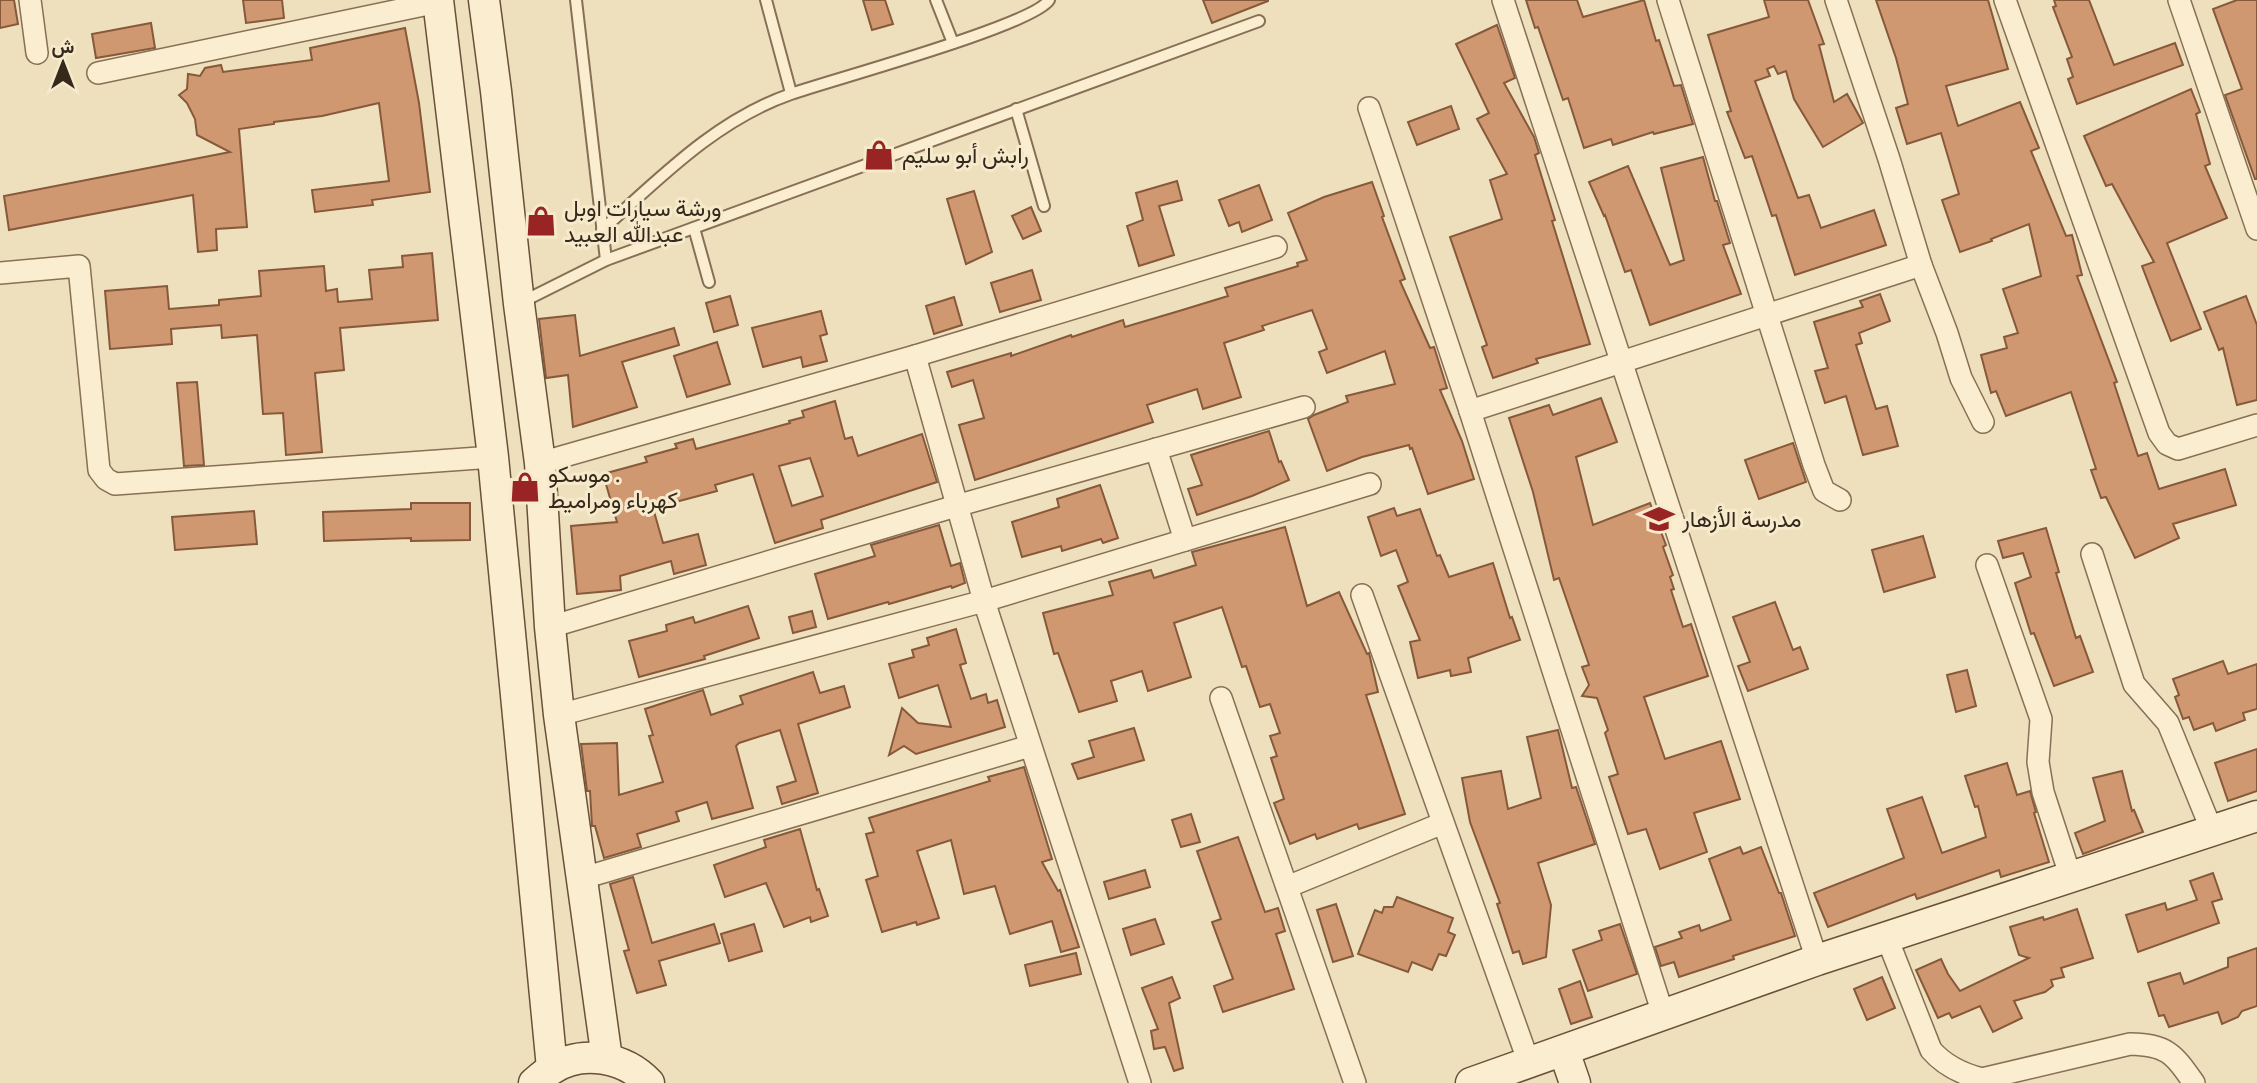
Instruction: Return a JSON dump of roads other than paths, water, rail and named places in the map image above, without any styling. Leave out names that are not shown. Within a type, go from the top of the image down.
[{"type":"street","points":[[30,0],[37,53]]},
{"type":"street","points":[[484,0],[540,464],[550,627],[559,715],[607,1059]]},
{"type":"street","points":[[1503,0],[1817,960]]},
{"type":"street","points":[[1668,0],[1814,465],[1824,491],[1840,500]]},
{"type":"street","points":[[1836,0],[1921,265],[1961,378],[1983,422]]},
{"type":"street","points":[[2005,0],[2159,433],[2167,444],[2178,449],[2257,425]]},
{"type":"street","points":[[2179,0],[2257,229]]},
{"type":"street","points":[[98,73],[438,1],[493,457],[543,1075],[570,1060],[588,1057],[607,1059],[629,1066],[649,1083]]},
{"type":"street","points":[[1369,107],[1470,411],[1662,1014]]},
{"type":"street","points":[[540,464],[915,356],[1276,247]]},
{"type":"street","points":[[1470,411],[1921,265]]},
{"type":"street","points":[[0,273],[79,266],[99,470],[106,479],[115,484],[493,457]]},
{"type":"street","points":[[915,356],[984,601],[1140,1083]]},
{"type":"street","points":[[550,627],[957,506],[1304,407]]},
{"type":"street","points":[[1156,449],[1185,540]]},
{"type":"street","points":[[559,715],[984,601],[1370,484]]},
{"type":"street","points":[[2092,554],[2134,684],[2168,723],[2212,831]]},
{"type":"street","points":[[1987,565],[2041,719],[2038,762],[2043,792],[2071,878]]},
{"type":"street","points":[[1362,595],[1529,1063]]},
{"type":"street","points":[[1221,698],[1355,1083]]},
{"type":"street","points":[[583,878],[1030,746]]},
{"type":"street","points":[[1471,1083],[1817,960],[2257,816]]},
{"type":"street","points":[[1287,887],[1443,823]]},
{"type":"street","points":[[1888,938],[1931,1050],[1941,1061],[1969,1076],[1982,1079],[2130,1044],[2150,1044],[2161,1047],[2169,1054],[2194,1083]]},
{"type":"street","points":[[1564,1051],[1574,1083]]},
{"type":"lane","points":[[576,0],[606,260]]},
{"type":"lane","points":[[766,0],[792,93]]},
{"type":"lane","points":[[936,0],[953,43]]},
{"type":"lane","points":[[602,230],[680,160],[724,125],[768,102],[953,43],[1038,11],[1049,0]]},
{"type":"lane","points":[[519,304],[606,260],[1259,21]]},
{"type":"lane","points":[[1016,108],[1044,206]]},
{"type":"lane","points":[[694,228],[709,282]]},
{"type":"place","name":"رابش أبو سليم","points":[[879,155]]},
{"type":"place","name":"ورشة سيارات اوبل عبدالله العبيد","points":[[541,221]]},
{"type":"place","name":"موسكو . كهرباء ومراميط","points":[[525,487]]},
{"type":"place","name":"مدرسة الأزهار","points":[[1659,519]]}]
